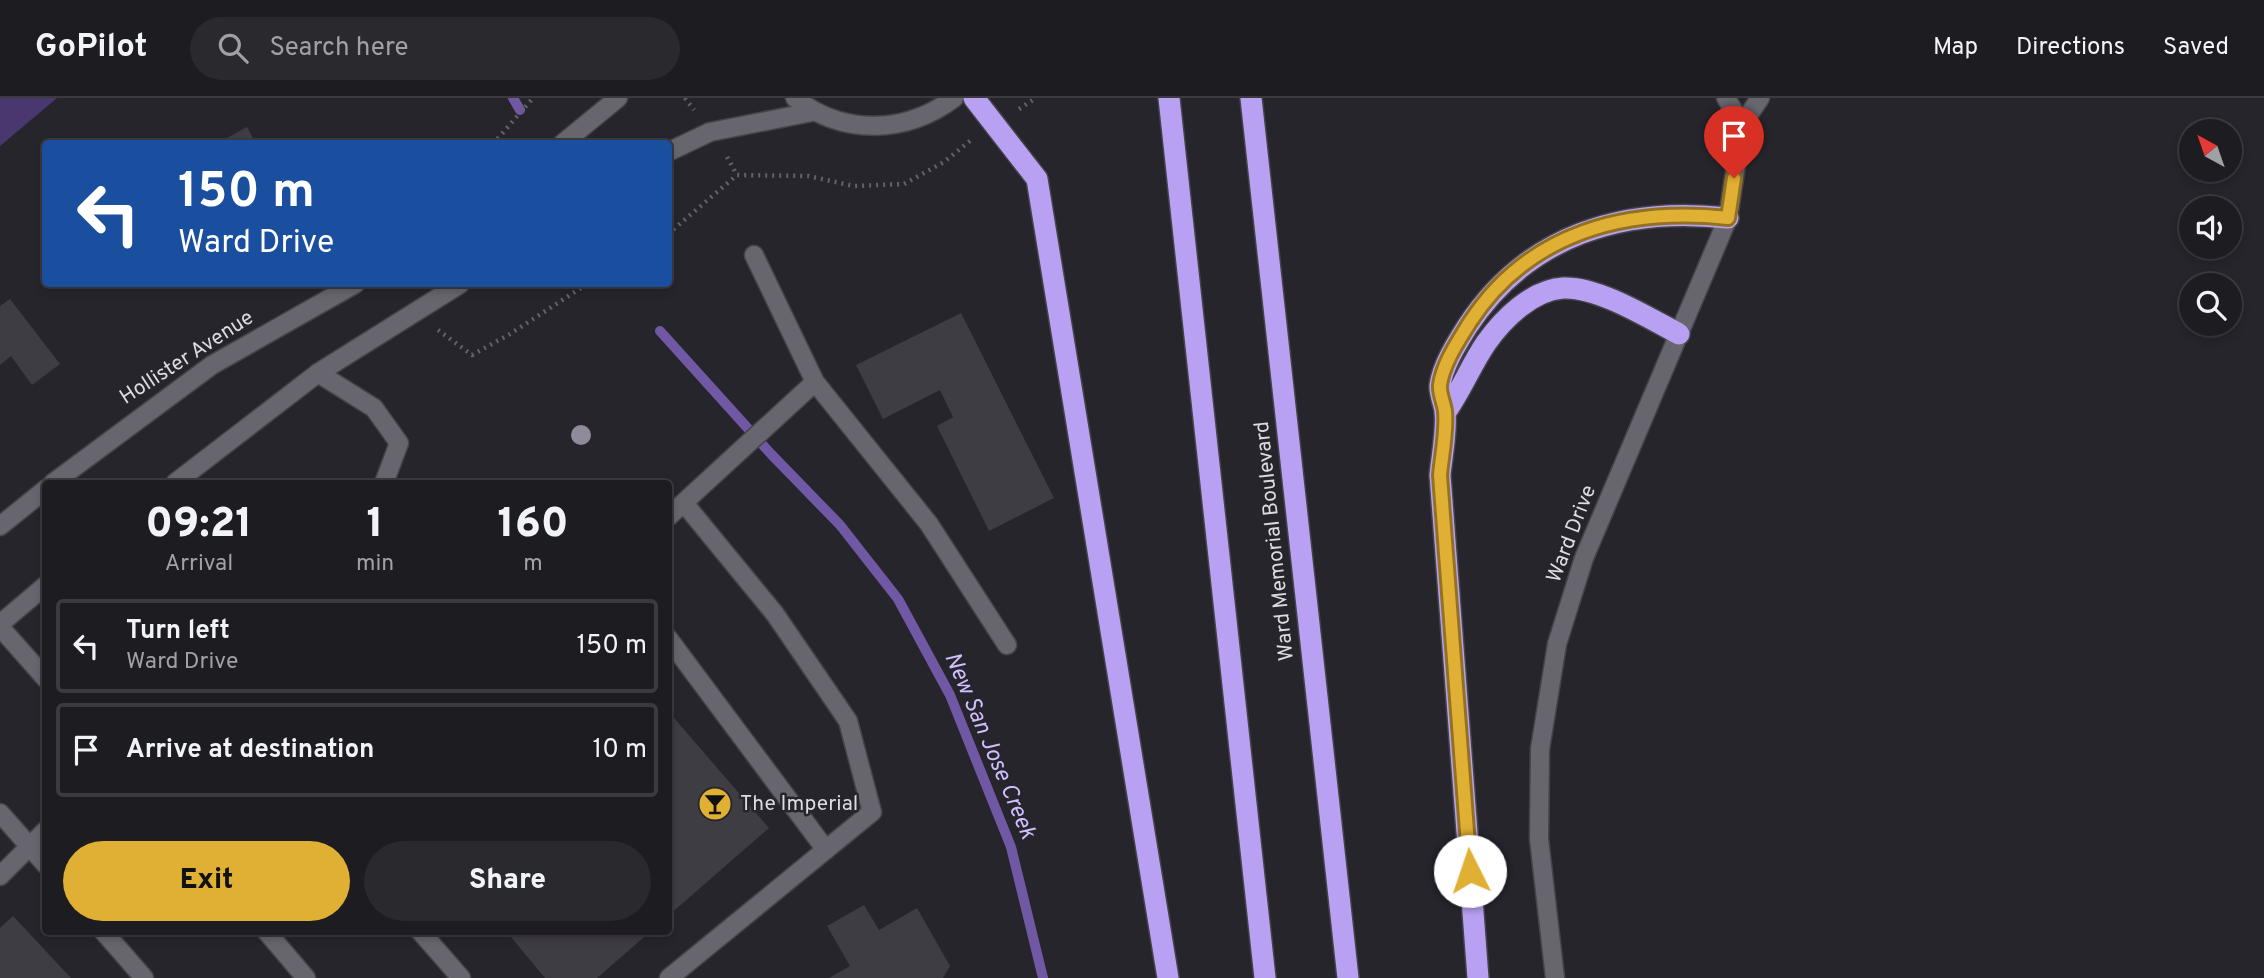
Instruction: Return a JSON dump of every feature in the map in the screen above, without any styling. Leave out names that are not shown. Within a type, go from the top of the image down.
[{"type":"highway","points":[[974,98],[1037,179],[1168,978]]},
{"type":"highway","points":[[1169,98],[1265,978]]},
{"type":"highway","name":"Ward Memorial Boulevard","points":[[1251,98],[1348,978]]},
{"type":"highway","points":[[1478,978],[1440,475],[1445,413],[1440,385],[1454,347],[1480,307],[1522,264],[1563,239],[1617,222],[1684,213],[1728,218]]},
{"type":"highway","points":[[1445,413],[1466,383],[1484,345],[1504,320],[1529,300],[1563,288],[1595,295],[1679,334]]},
{"type":"main road","points":[[795,98],[812,111],[852,125],[893,126],[933,113],[954,98]]},
{"type":"main road","points":[[1726,98],[1742,125]]},
{"type":"main road","name":"Ward Drive","points":[[1555,978],[1539,826],[1540,749],[1557,644],[1584,558],[1728,218],[1742,125],[1760,98]]},
{"type":"main road","points":[[567,140],[615,102]]},
{"type":"main road","points":[[672,150],[710,132],[812,111]]},
{"type":"main road","points":[[754,255],[815,382],[929,524],[1007,645]]},
{"type":"main road","name":"Hollister Avenue","points":[[57,480],[212,365],[350,287]]},
{"type":"main road","points":[[179,480],[317,373],[455,287]]},
{"type":"main road","points":[[317,373],[374,408],[399,443],[385,480]]},
{"type":"main road","points":[[672,514],[815,382]]},
{"type":"main road","points":[[0,526],[42,492]]},
{"type":"main road","points":[[668,978],[872,812],[848,721],[775,614],[684,503]]},
{"type":"main road","points":[[42,588],[0,625],[42,674]]},
{"type":"main road","points":[[672,643],[826,850]]},
{"type":"main road","points":[[0,813],[42,860]]},
{"type":"main road","points":[[0,876],[42,834]]},
{"type":"main road","points":[[106,935],[144,978]]},
{"type":"main road","points":[[269,935],[306,978]]},
{"type":"main road","points":[[423,935],[461,978]]},
{"type":"path","points":[[496,140],[533,98]]},
{"type":"path","points":[[685,98],[692,107]]},
{"type":"path","points":[[1012,113],[1036,98]]},
{"type":"path","points":[[672,231],[737,175],[808,176],[854,186],[904,184],[944,162],[971,140]]},
{"type":"path","points":[[728,160],[737,175]]},
{"type":"path","points":[[414,313],[472,355],[510,334],[581,287]]},
{"type":"shaded area","points":[[0,98],[57,98],[0,146]]},
{"type":"building","points":[[247,127],[254,140],[223,140]]},
{"type":"building","points":[[10,299],[60,364],[32,385],[11,356],[0,365],[0,306]]},
{"type":"building","points":[[961,313],[1054,498],[989,531],[937,426],[953,417],[940,390],[883,419],[856,365]]},
{"type":"building","points":[[672,716],[769,828],[672,913]]},
{"type":"building","points":[[864,905],[879,930],[917,908],[950,966],[943,978],[829,978],[850,966],[827,926]]},
{"type":"building","points":[[13,916],[71,978],[0,978],[0,928]]},
{"type":"building","points":[[509,935],[646,935],[597,978],[545,978]]},
{"type":"waterway","points":[[513,98],[520,110]]},
{"type":"waterway","name":"New San Jose Creek","points":[[660,331],[771,454],[840,525],[898,599],[950,695],[1011,847],[1043,978]]},
{"type":"place","name":"The Imperial","points":[[715,804]]},
{"type":"route","points":[[1470,871],[1440,475],[1445,413],[1440,385],[1454,347],[1480,307],[1522,264],[1563,239],[1617,222],[1684,213],[1728,218],[1734,178]]}]
